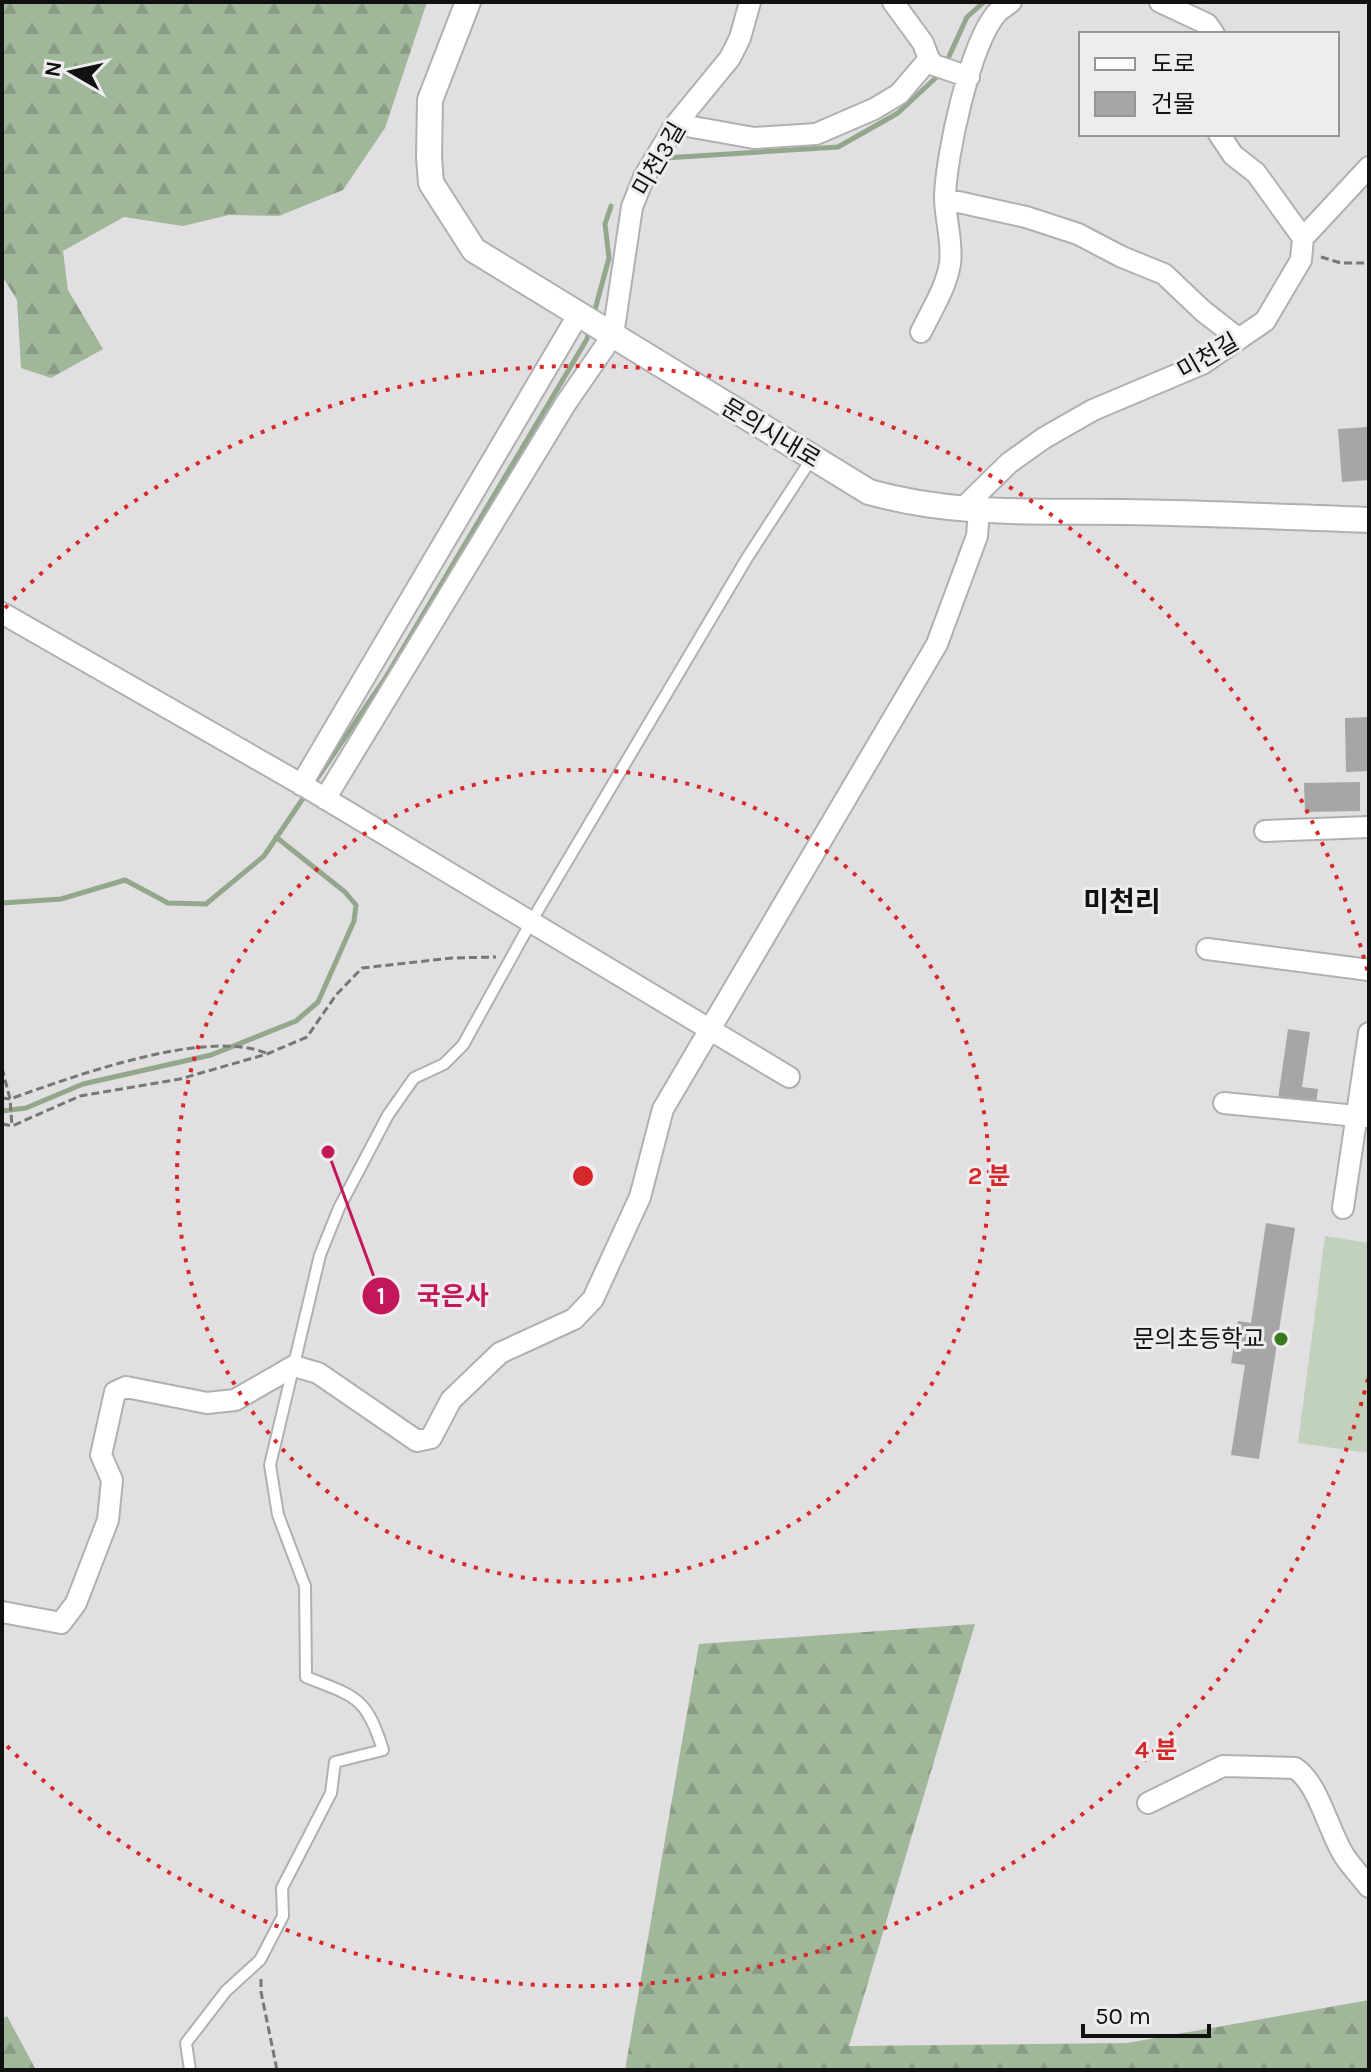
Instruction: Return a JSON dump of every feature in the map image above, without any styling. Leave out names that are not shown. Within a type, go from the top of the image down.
[{"type":"street","name":"문의시내로","points":[[468,2],[430,100],[431,183],[474,250],[869,492],[909,503],[970,510],[1190,513],[1369,520]]},
{"type":"street","name":"미천3길","points":[[594,325],[644,177],[676,124],[730,58],[740,38],[750,2]]},
{"type":"street","points":[[893,2],[923,43],[931,62],[964,75]]},
{"type":"street","points":[[921,332],[950,267],[945,199],[950,142],[964,75],[996,14],[1011,2]]},
{"type":"street","points":[[1160,2],[1207,24],[1213,32]]},
{"type":"street","points":[[676,124],[754,138],[816,134],[874,109],[899,94],[931,62]]},
{"type":"street","points":[[1220,136],[1233,155],[1256,173],[1303,238],[1369,167]]},
{"type":"street","points":[[945,199],[1026,217],[1078,234],[1122,257],[1152,268],[1164,274],[1203,311],[1239,339]]},
{"type":"street","name":"미천길","points":[[970,510],[1009,463],[1044,438],[1093,410],[1202,364],[1265,321],[1301,260],[1303,238]]},
{"type":"street","points":[[313,792],[566,403],[594,325]]},
{"type":"street","points":[[313,792],[594,325]]},
{"type":"street","points":[[2,1612],[61,1623],[76,1603],[108,1520],[112,1480],[101,1455],[115,1392],[126,1387],[207,1403],[235,1400],[294,1366],[318,1373],[417,1441],[431,1438],[451,1400],[500,1353],[574,1319],[593,1299],[640,1197],[663,1109],[937,644],[977,536],[970,510]]},
{"type":"street","points":[[2,613],[313,792],[789,1077]]},
{"type":"street","points":[[1265,831],[1369,827]]},
{"type":"street","points":[[1207,949],[1369,970]]},
{"type":"street","points":[[1343,1208],[1363,1116],[1369,1033]]},
{"type":"street","points":[[1224,1103],[1363,1116]]},
{"type":"street","points":[[1148,1803],[1223,1766],[1295,1768],[1305,1774],[1313,1786],[1345,1857],[1369,1887]]},
{"type":"lane","points":[[190,2070],[186,2043],[226,1991],[260,1960],[283,1916],[282,1888],[331,1793],[335,1762],[383,1750],[374,1720],[355,1697],[306,1677],[305,1586],[278,1515],[270,1465],[320,1255],[339,1208],[388,1115],[414,1078],[444,1064],[463,1045],[531,922],[747,558],[812,458]]},
{"type":"path","points":[[1320,257],[1341,263],[1369,263]]},
{"type":"path","points":[[2,1124],[12,1126],[80,1096],[180,1079],[267,1054],[307,1037],[336,995],[362,968],[452,958],[511,957]]},
{"type":"path","points":[[2,1098],[10,1101],[105,1067],[202,1046],[250,1047],[267,1054]]},
{"type":"path","points":[[2,1068],[12,1126]]},
{"type":"path","points":[[254,1965],[261,1979],[277,2070]]},
{"type":"green space","points":[[2,2],[427,2],[385,128],[343,190],[279,216],[229,215],[183,226],[124,217],[63,251],[68,290],[103,349],[51,378],[21,368],[17,300],[2,276]]},
{"type":"green space","points":[[1325,1236],[1369,1243],[1369,1453],[1298,1443]]},
{"type":"green space","points":[[975,1624],[849,2046],[1127,2043],[1369,2000],[1369,2070],[625,2070],[699,1644]]},
{"type":"green space","points":[[7,2016],[36,2070],[2,2070],[2,2019]]},
{"type":"building","points":[[1369,427],[1369,480],[1342,482],[1338,429]]},
{"type":"building","points":[[1369,717],[1369,771],[1346,772],[1345,718]]},
{"type":"building","points":[[1360,782],[1360,811],[1305,812],[1304,783]]},
{"type":"building","points":[[1288,1029],[1310,1032],[1302,1087],[1318,1089],[1315,1111],[1277,1106]]},
{"type":"building","points":[[1266,1223],[1295,1228],[1259,1459],[1231,1455],[1245,1365],[1231,1363],[1238,1321],[1251,1323]]},
{"type":"waterway","points":[[946,63],[967,17],[984,2]]},
{"type":"waterway","points":[[665,158],[838,147],[898,113],[942,72]]},
{"type":"waterway","points":[[593,317],[609,258],[605,224],[611,206]]},
{"type":"waterway","points":[[312,786],[386,677],[587,339],[589,330]]},
{"type":"waterway","points":[[2,903],[61,899],[125,880],[168,903],[206,904],[264,856],[306,794]]},
{"type":"waterway","points":[[2,1111],[26,1108],[83,1084],[211,1055],[296,1021],[318,1002],[354,921],[356,905],[345,892],[276,837]]},
{"type":"place","name":"국은사","points":[[328,1152]]},
{"type":"place","name":"문의초등학교","points":[[1281,1339]]},
{"type":"district","name":"미천리","points":[[1122,901]]}]
